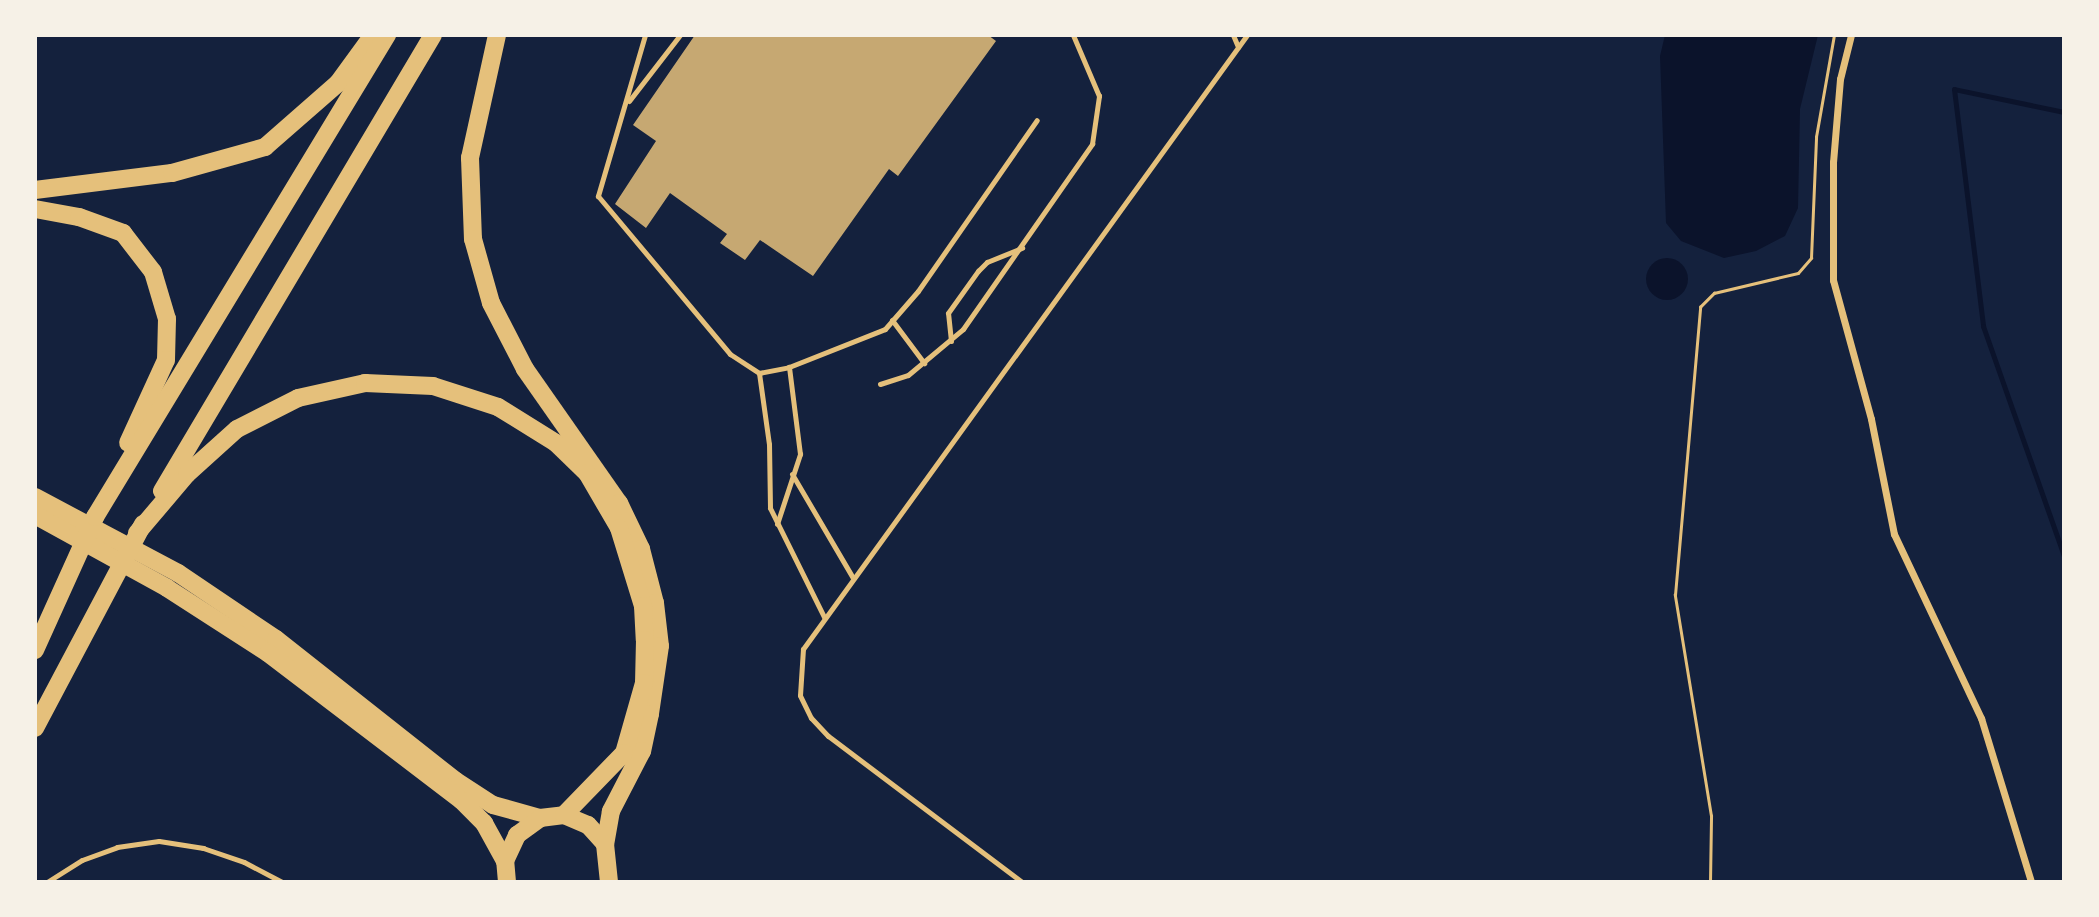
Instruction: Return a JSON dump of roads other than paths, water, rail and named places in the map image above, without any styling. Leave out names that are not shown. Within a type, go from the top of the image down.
[{"type":"highway","points":[[35,190],[172,173],[265,148],[338,83],[373,35]]},
{"type":"highway","points":[[95,517],[387,35]]},
{"type":"highway","points":[[35,728],[137,533],[433,35]]},
{"type":"highway","points":[[497,35],[470,158],[473,239],[491,303],[524,369],[619,503],[641,549],[655,603],[660,646],[650,714],[642,751],[611,811],[605,844],[609,882]]},
{"type":"highway","points":[[35,209],[79,217],[123,233],[153,272],[167,319],[166,360],[35,650]]},
{"type":"highway","points":[[137,533],[187,474],[237,429],[298,398],[365,383],[433,386],[498,407],[556,443],[587,473],[619,528],[643,606],[645,640],[644,683],[625,753],[564,816]]},
{"type":"highway","points":[[35,497],[48,517],[167,588],[268,653],[461,800],[484,823],[506,876]]},
{"type":"highway","points":[[48,517],[178,573],[276,639],[456,781],[494,805],[540,818],[564,816],[588,825],[605,844]]},
{"type":"highway","points":[[506,876],[517,835],[540,818]]},
{"type":"street","points":[[1851,35],[1840,79],[1833,162],[1833,280],[1871,419],[1894,534],[1981,718],[2031,882]]},
{"type":"lane","points":[[645,35],[627,103],[600,177],[598,196],[730,354],[759,373],[789,367],[885,329],[918,291],[1037,120]]},
{"type":"lane","points":[[627,103],[680,35]]},
{"type":"lane","points":[[880,384],[900,379],[951,341],[1022,248],[1092,144],[1099,96],[1073,35]]},
{"type":"lane","points":[[1233,35],[1238,47]]},
{"type":"lane","points":[[1022,882],[869,770],[811,718],[800,695],[798,670],[803,649],[1247,35]]},
{"type":"lane","points":[[951,341],[948,313],[978,271],[987,262],[1022,248]]},
{"type":"lane","points":[[892,320],[924,363]]},
{"type":"lane","points":[[777,523],[800,454],[789,367]]},
{"type":"lane","points":[[759,373],[769,444],[771,508],[824,617]]},
{"type":"lane","points":[[792,474],[853,578]]},
{"type":"lane","points":[[47,882],[82,860],[117,847],[159,841],[203,848],[244,862],[282,882]]},
{"type":"water","points":[[1665,35],[1818,35],[1800,109],[1798,208],[1785,236],[1756,251],[1724,258],[1681,241],[1666,223],[1660,56]]},
{"type":"water","points":[[1667,258],[1682,264],[1688,279],[1682,294],[1667,300],[1652,294],[1646,279],[1652,264]]},
{"type":"waterway","points":[[2064,112],[1954,89],[1983,326],[2064,556]]}]
